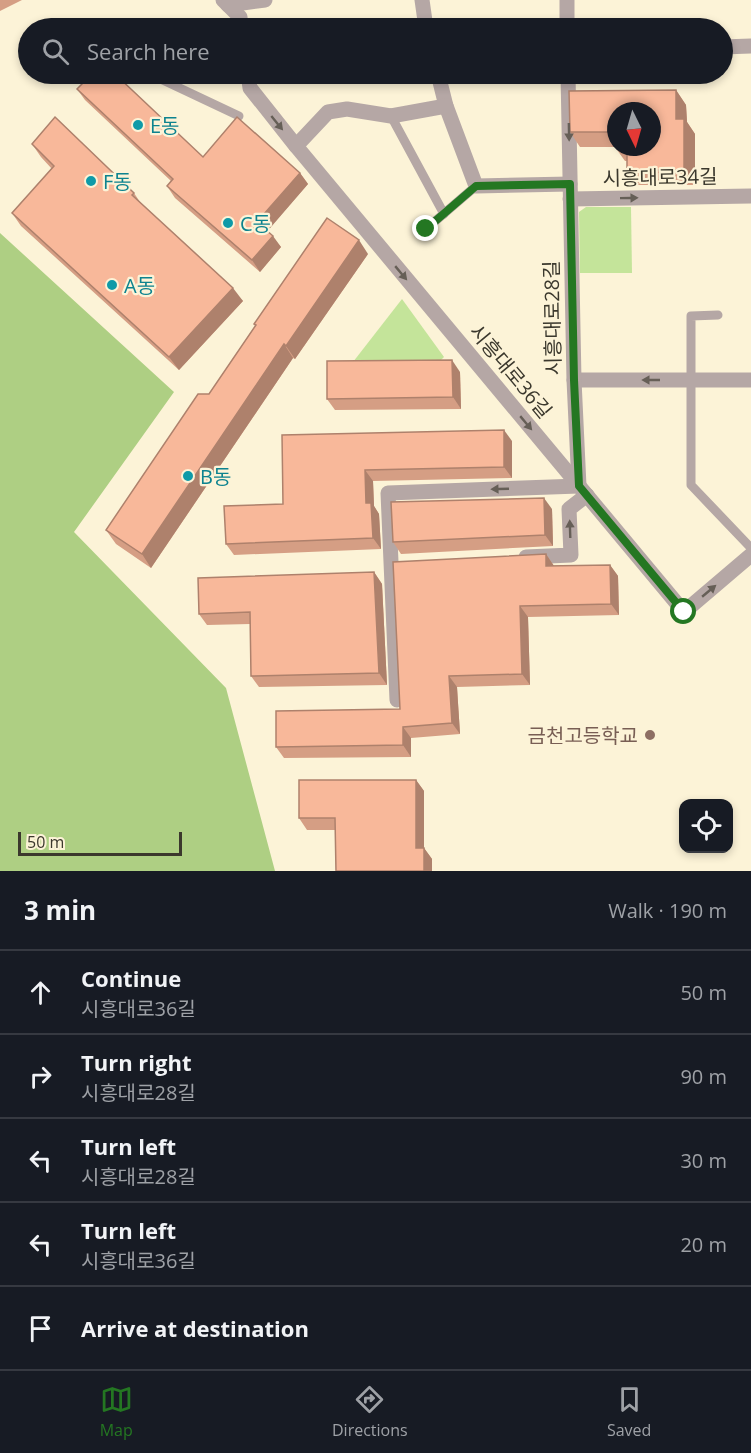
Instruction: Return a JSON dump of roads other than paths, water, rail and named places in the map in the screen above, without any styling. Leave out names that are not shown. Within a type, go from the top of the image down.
[{"type":"street","points":[[226,3],[265,0]]},
{"type":"street","points":[[422,0],[425,18]]},
{"type":"street","points":[[567,0],[567,18]]},
{"type":"street","points":[[226,3],[240,18]]},
{"type":"street","points":[[733,47],[751,46]]},
{"type":"street","name":"시흥대로36길","points":[[249,84],[250,88],[296,146],[684,612],[751,555]]},
{"type":"street","points":[[440,84],[446,106],[476,186],[570,192]]},
{"type":"street","name":"시흥대로28길","points":[[568,84],[574,380],[583,491]]},
{"type":"street","points":[[296,146],[328,112],[347,109],[391,116],[446,106]]},
{"type":"street","name":"시흥대로34길","points":[[570,192],[751,196]]},
{"type":"street","points":[[574,380],[751,380]]},
{"type":"street","points":[[397,700],[397,563],[388,493],[583,491]]},
{"type":"street","points":[[511,558],[571,555],[569,509],[583,491]]},
{"type":"lane","points":[[171,84],[239,116]]},
{"type":"lane","points":[[391,116],[444,214]]},
{"type":"lane","points":[[426,229],[476,186]]},
{"type":"lane","points":[[718,315],[691,316],[691,484],[751,548]]},
{"type":"place","name":"E동","points":[[138,125]]},
{"type":"place","name":"F동","points":[[91,181]]},
{"type":"place","name":"C동","points":[[228,223]]},
{"type":"place","name":"A동","points":[[112,285]]},
{"type":"place","name":"B동","points":[[188,476]]},
{"type":"place","name":"금천고등학교","points":[[650,735]]}]
